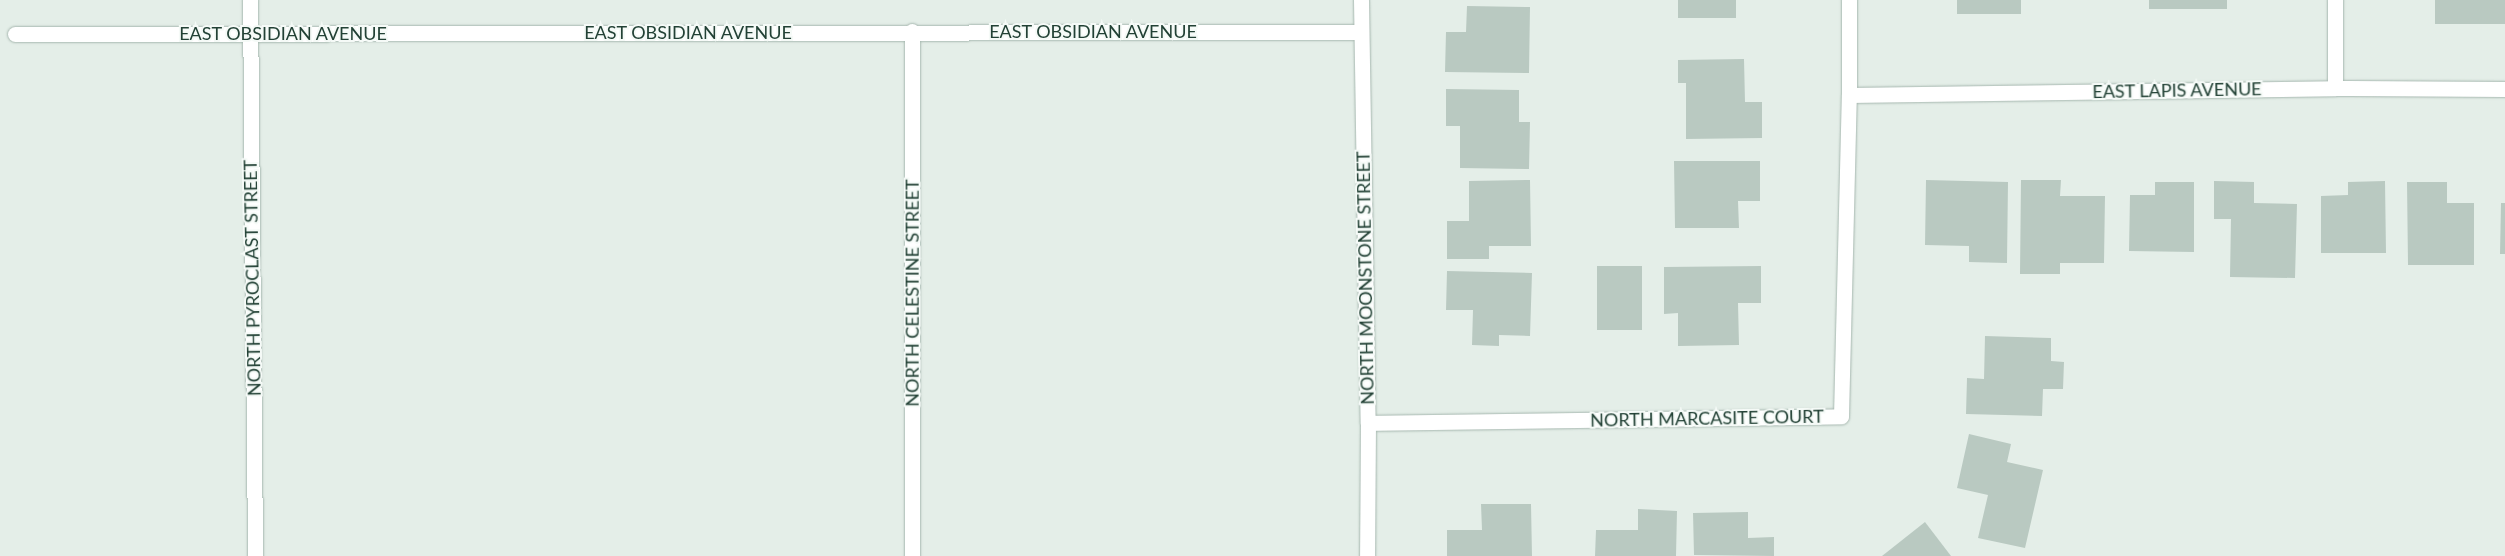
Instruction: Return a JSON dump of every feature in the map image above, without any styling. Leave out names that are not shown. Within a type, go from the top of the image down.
[{"type":"street","name":"NORTH PYROCLAST STREET","points":[[250,0],[255,556]]},
{"type":"street","name":"NORTH MOONSTONE STREET","points":[[1361,0],[1368,423],[1367,556]]},
{"type":"street","name":"NORTH MARCASITE COURT","points":[[1368,423],[1841,416],[1850,0]]},
{"type":"street","points":[[2335,0],[2335,88]]},
{"type":"street","name":"EAST OBSIDIAN AVENUE","points":[[15,34],[912,31],[1361,32]]},
{"type":"street","name":"NORTH CELESTINE STREET","points":[[912,31],[912,556]]},
{"type":"street","name":"EAST LAPIS AVENUE","points":[[1849,95],[2335,88],[2505,89]]},
{"type":"building","points":[[1678,0],[1736,0],[1736,18],[1678,18]]},
{"type":"building","points":[[1957,0],[2021,0],[2021,14],[1957,14]]},
{"type":"building","points":[[2149,0],[2227,0],[2227,9],[2149,9]]},
{"type":"building","points":[[2435,0],[2505,0],[2505,24],[2435,24]]},
{"type":"building","points":[[1467,6],[1530,7],[1529,73],[1445,72],[1446,32],[1466,32]]},
{"type":"building","points":[[1744,59],[1745,102],[1762,102],[1762,138],[1686,139],[1686,83],[1678,83],[1678,60]]},
{"type":"building","points":[[1446,89],[1519,90],[1519,122],[1530,122],[1529,169],[1460,168],[1460,126],[1446,126]]},
{"type":"building","points":[[1674,161],[1760,161],[1760,201],[1738,201],[1739,228],[1675,228]]},
{"type":"building","points":[[1530,180],[1531,246],[1489,246],[1489,259],[1447,259],[1447,221],[1469,221],[1469,181]]},
{"type":"building","points":[[1926,180],[2008,182],[2007,263],[1969,262],[1969,246],[1925,245]]},
{"type":"building","points":[[2021,180],[2061,180],[2060,196],[2105,196],[2104,263],[2060,263],[2060,274],[2020,274]]},
{"type":"building","points":[[2214,181],[2254,182],[2254,203],[2297,204],[2295,278],[2230,277],[2231,219],[2214,219]]},
{"type":"building","points":[[2385,181],[2386,253],[2321,253],[2321,196],[2348,195],[2348,182]]},
{"type":"building","points":[[2155,182],[2194,182],[2194,252],[2129,251],[2130,195],[2155,195]]},
{"type":"building","points":[[2407,182],[2447,182],[2447,203],[2474,203],[2474,265],[2408,265]]},
{"type":"building","points":[[2501,203],[2505,203],[2505,254],[2500,254]]},
{"type":"building","points":[[1597,266],[1642,266],[1642,330],[1597,330]]},
{"type":"building","points":[[1761,266],[1761,303],[1738,303],[1739,345],[1678,346],[1678,313],[1664,314],[1664,267]]},
{"type":"building","points":[[1447,271],[1532,273],[1530,336],[1499,335],[1499,346],[1472,345],[1473,310],[1446,310]]},
{"type":"building","points":[[1985,336],[2051,338],[2051,361],[2064,362],[2063,389],[2043,389],[2042,416],[1966,414],[1967,378],[1984,379]]},
{"type":"building","points":[[1969,434],[2011,444],[2007,462],[2043,470],[2025,548],[1978,538],[1988,495],[1957,488]]},
{"type":"building","points":[[1481,504],[1531,504],[1532,556],[1447,556],[1447,530],[1482,530]]},
{"type":"building","points":[[1638,509],[1677,511],[1676,556],[1595,556],[1596,530],[1638,530]]},
{"type":"building","points":[[1748,512],[1748,538],[1774,537],[1774,556],[1694,555],[1693,513]]},
{"type":"building","points":[[1925,522],[1951,556],[1882,556]]}]
